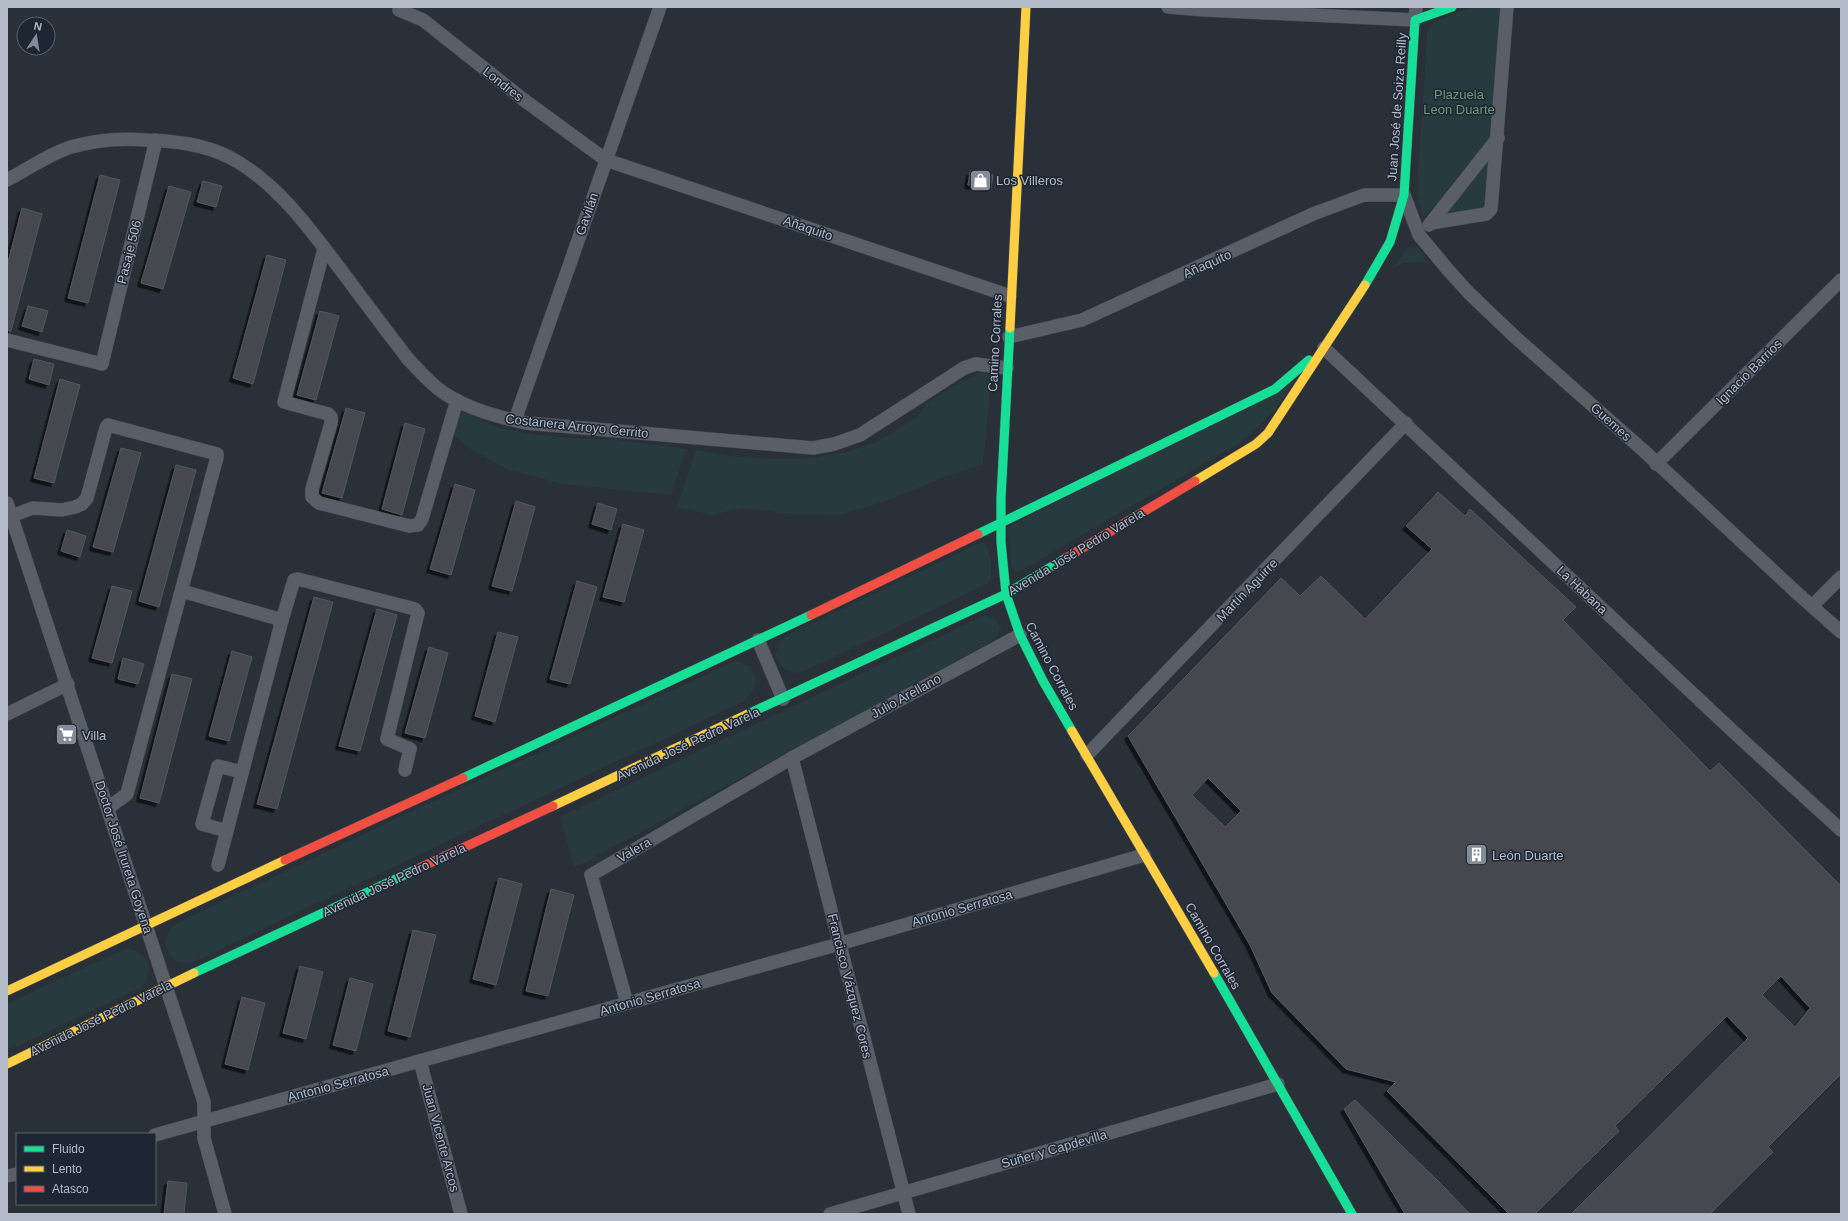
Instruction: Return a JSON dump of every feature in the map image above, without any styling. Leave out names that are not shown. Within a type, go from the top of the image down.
[{"type":"street","name":"Gavilán","points":[[515,420],[660,7]]},
{"type":"street","name":"Camino Corrales","points":[[1026,7],[1010,296],[1001,524],[1001,542],[1006,594],[1020,635],[1043,681],[1352,1214]]},
{"type":"street","points":[[1168,7],[1205,10],[1416,13],[1452,7]]},
{"type":"street","points":[[1431,223],[1486,214],[1491,209],[1498,138],[1507,7]]},
{"type":"street","name":"Londres","points":[[399,10],[423,20],[524,100],[606,160]]},
{"type":"street","name":"Juan José de Soiza Reilly","points":[[1404,195],[1416,13]]},
{"type":"street","points":[[1419,235],[1431,223],[1498,138]]},
{"type":"street","name":"Costanera Arroyo Cerrito","points":[[7,180],[46,158],[71,147],[101,141],[130,139],[180,141],[204,147],[234,161],[269,186],[296,211],[408,360],[446,395],[498,417],[526,423],[813,448],[834,444],[860,435],[964,368],[976,364],[1007,368]]},
{"type":"street","name":"Pasaje 506","points":[[7,340],[102,364],[156,140]]},
{"type":"street","name":"Añaquito","points":[[606,160],[1010,296]]},
{"type":"street","name":"Añaquito","points":[[1009,337],[1082,320],[1313,214],[1364,195],[1404,195]]},
{"type":"street","name":"Guemes","points":[[1404,195],[1419,235],[1469,293],[1841,632]]},
{"type":"street","name":"Avenida José Pedro Varela","points":[[7,1064],[167,986],[1006,594],[1256,444],[1268,433],[1363,288],[1390,242],[1404,195]]},
{"type":"street","points":[[324,249],[284,402],[328,414],[331,417],[331,423],[312,489],[312,497],[319,503],[409,526],[418,525],[424,512],[457,400]]},
{"type":"street","name":"Ignacio Barrios","points":[[1656,464],[1841,280]]},
{"type":"street","name":"Avenida José Pedro Varela","points":[[7,991],[146,924],[758,640],[1001,524],[1275,388],[1324,348]]},
{"type":"street","name":"La Habana","points":[[1324,348],[1841,830]]},
{"type":"street","name":"Martín Aguirre","points":[[1087,755],[1406,423]]},
{"type":"street","points":[[11,516],[33,508],[62,510],[82,504],[87,498],[108,425],[217,454],[182,591],[127,794],[108,808]]},
{"type":"street","name":"Doctor José Irureta Goyena","points":[[7,503],[68,684],[204,1102],[204,1138],[225,1214]]},
{"type":"street","points":[[1812,606],[1841,578]]},
{"type":"street","points":[[218,865],[282,620],[294,580],[298,579],[415,609],[418,613],[387,739],[410,749],[405,770]]},
{"type":"street","points":[[182,591],[282,620]]},
{"type":"street","name":"Julio Arellano","points":[[792,758],[1020,635]]},
{"type":"street","points":[[758,640],[783,699]]},
{"type":"street","points":[[7,714],[68,684]]},
{"type":"street","name":"Francisco Vázquez Cores","points":[[792,758],[908,1214]]},
{"type":"street","name":"Valera","points":[[627,1004],[591,875],[792,758]]},
{"type":"street","points":[[227,831],[202,824],[218,766],[242,772]]},
{"type":"street","name":"Antonio Serratosa","points":[[156,1135],[839,944],[1144,855]]},
{"type":"street","name":"Juan Vicente Arcos","points":[[420,1061],[461,1214]]},
{"type":"street","name":"Suñer y Capdevilla","points":[[830,1214],[1278,1084]]},
{"type":"green space","name":"Plazuela Leon Duarte","points":[[1472,7],[1502,7],[1493,137],[1470,166],[1454,181],[1442,198],[1424,216],[1422,215],[1417,191],[1427,33],[1434,22]]},
{"type":"green space","points":[[1491,152],[1485,202],[1483,207],[1437,220]]},
{"type":"green space","points":[[1409,247],[1420,249],[1427,263],[1404,263],[1391,270]]},
{"type":"green space","points":[[981,373],[991,375],[983,464],[947,476],[883,502],[839,515],[792,514],[742,508],[712,515],[677,507],[696,450],[729,456],[781,459],[811,458],[850,451],[874,443],[916,418],[928,402],[958,383]]},
{"type":"green space","points":[[1294,381],[1276,409],[1241,442],[1026,568],[1019,571],[1014,571],[1012,569],[1007,531],[1011,525]]},
{"type":"green space","points":[[460,411],[499,428],[531,434],[571,438],[618,440],[686,449],[671,495],[562,484],[507,469],[469,448],[453,434]]},
{"type":"green space","points":[[982,542],[985,543],[987,547],[992,568],[989,583],[805,671],[795,672],[786,670],[779,663],[775,653],[781,641],[787,635]]},
{"type":"green space","points":[[985,615],[995,618],[1001,628],[997,637],[989,643],[584,863],[574,867],[560,817]]},
{"type":"green space","points":[[736,661],[749,666],[756,677],[754,689],[744,701],[193,962],[179,962],[169,954],[166,942],[167,935],[174,926],[185,919],[410,812]]},
{"type":"green space","points":[[130,949],[137,951],[142,955],[149,966],[145,983],[140,988],[7,1051],[7,1004],[122,950]]},
{"type":"building","name":"Los Villeros","points":[[970,172],[993,175],[991,188],[968,185]]},
{"type":"building","points":[[100,175],[120,180],[88,303],[68,298]]},
{"type":"building","points":[[203,181],[222,186],[216,207],[197,202]]},
{"type":"building","points":[[169,186],[191,192],[163,289],[141,283]]},
{"type":"building","points":[[22,208],[42,214],[11,331],[7,330],[7,266]]},
{"type":"building","points":[[267,255],[286,260],[253,384],[233,378]]},
{"type":"building","points":[[28,306],[48,311],[42,332],[22,326]]},
{"type":"building","points":[[320,311],[339,316],[316,400],[297,395]]},
{"type":"building","points":[[34,359],[54,364],[49,385],[29,379]]},
{"type":"building","points":[[60,379],[80,385],[54,483],[34,478]]},
{"type":"building","points":[[346,408],[365,413],[342,498],[322,493]]},
{"type":"building","points":[[405,423],[425,429],[402,515],[382,509]]},
{"type":"building","points":[[121,448],[141,453],[113,552],[93,547]]},
{"type":"building","points":[[176,465],[196,470],[159,607],[139,601]]},
{"type":"building","points":[[455,484],[475,490],[451,575],[430,569]]},
{"type":"building","points":[[1438,492],[1465,516],[1470,509],[1576,607],[1563,620],[1710,771],[1719,763],[1841,886],[1841,1074],[1768,1147],[1773,1152],[1710,1214],[1571,1214],[1748,1038],[1727,1016],[1615,1126],[1619,1131],[1535,1214],[1509,1214],[1387,1091],[1396,1082],[1346,1069],[1272,993],[1250,945],[1128,736],[1281,578],[1300,596],[1321,576],[1365,619],[1432,549],[1406,526]],"holes":[[[1208,778],[1241,811],[1225,827],[1192,795]],[[1781,976],[1810,1008],[1795,1027],[1762,995]]]},
{"type":"building","points":[[516,501],[535,507],[512,591],[492,586]]},
{"type":"building","points":[[598,503],[617,509],[611,530],[592,524]]},
{"type":"building","points":[[623,524],[644,530],[624,602],[603,597]]},
{"type":"building","points":[[67,530],[86,536],[80,557],[61,551]]},
{"type":"building","points":[[577,581],[597,587],[570,684],[550,679]]},
{"type":"building","points":[[112,586],[132,591],[112,663],[92,658]]},
{"type":"building","points":[[314,597],[333,602],[277,809],[257,804]]},
{"type":"building","points":[[377,609],[397,615],[360,751],[339,746]]},
{"type":"building","points":[[498,632],[518,637],[495,722],[475,716]]},
{"type":"building","points":[[429,647],[448,653],[425,738],[405,733]]},
{"type":"building","points":[[232,651],[252,657],[229,741],[209,736]]},
{"type":"building","points":[[123,658],[144,664],[138,684],[118,679]]},
{"type":"building","points":[[172,674],[192,679],[159,803],[140,798]]},
{"type":"building","points":[[499,878],[522,884],[496,985],[473,979]]},
{"type":"building","points":[[551,889],[574,895],[548,996],[526,991]]},
{"type":"building","points":[[413,930],[436,935],[410,1037],[388,1031]]},
{"type":"building","points":[[300,966],[323,972],[306,1039],[283,1033]]},
{"type":"building","points":[[350,978],[373,984],[356,1051],[333,1045]]},
{"type":"building","points":[[242,997],[265,1003],[248,1070],[225,1064]]},
{"type":"building","points":[[1355,1100],[1470,1214],[1405,1214],[1344,1109]]},
{"type":"building","points":[[168,1181],[187,1183],[184,1214],[164,1214]]},
{"type":"traffic: fast","points":[[1365,285],[1390,242],[1404,195],[1415,20],[1452,7]]},
{"type":"traffic: fast","points":[[1010,328],[1001,498],[1001,542],[1006,594],[1020,635],[1043,681],[1072,731]]},
{"type":"traffic: fast","points":[[978,534],[1275,389],[1309,360]]},
{"type":"traffic: fast","points":[[748,714],[1006,594],[1066,558]]},
{"type":"traffic: fast","points":[[463,778],[811,615]]},
{"type":"traffic: fast","points":[[194,973],[415,870]]},
{"type":"traffic: fast","points":[[1214,973],[1352,1214]]},
{"type":"traffic: slow","points":[[1010,328],[1026,7]]},
{"type":"traffic: slow","points":[[1195,481],[1256,444],[1268,433],[1365,285]]},
{"type":"traffic: slow","points":[[553,806],[748,714]]},
{"type":"traffic: slow","points":[[1072,731],[1214,973]]},
{"type":"traffic: slow","points":[[7,991],[285,860]]},
{"type":"traffic: slow","points":[[7,1064],[194,973]]},
{"type":"traffic: jam","points":[[1066,558],[1195,481]]},
{"type":"traffic: jam","points":[[811,615],[978,534]]},
{"type":"traffic: jam","points":[[285,860],[463,778]]},
{"type":"traffic: jam","points":[[415,870],[553,806]]},
{"type":"place","name":"Los Villeros","points":[[981,180]]},
{"type":"place","name":"Villa","points":[[67,735]]},
{"type":"place","name":"León Duarte","points":[[1477,855]]}]
